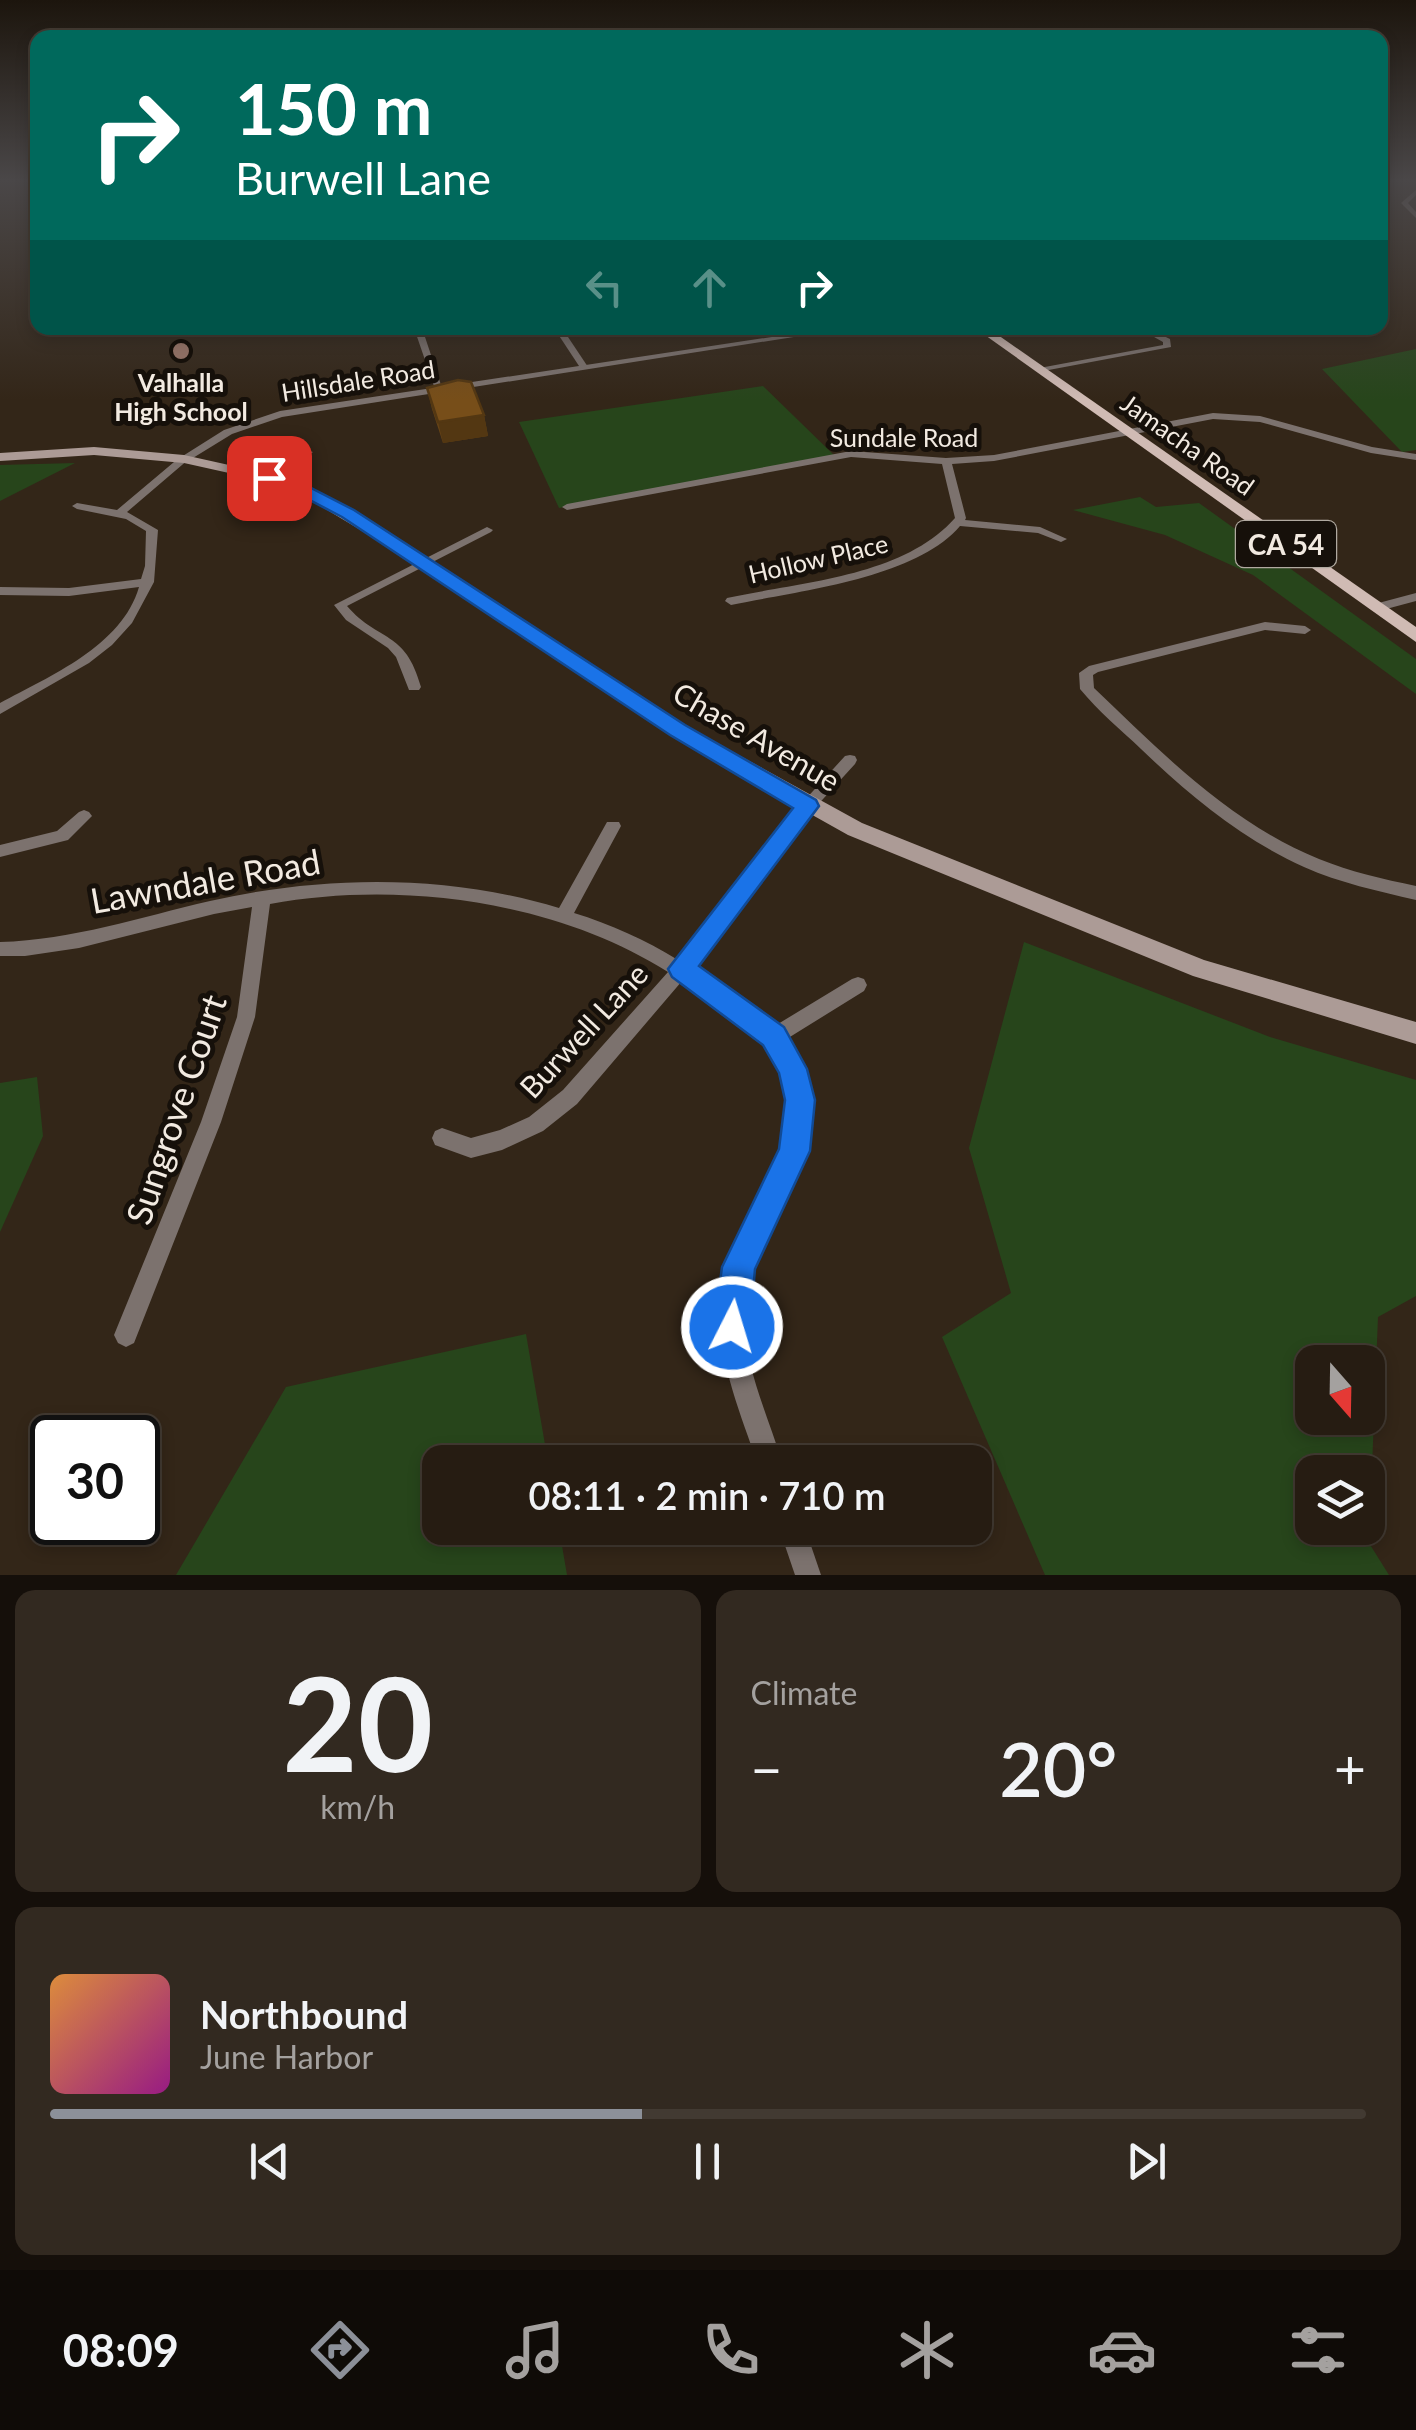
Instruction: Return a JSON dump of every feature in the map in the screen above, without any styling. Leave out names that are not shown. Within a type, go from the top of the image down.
[{"type":"main road","name":"Jamacha Road","points":[[990,335],[1416,636]]},
{"type":"main road","name":"Chase Avenue","points":[[0,457],[94,451],[184,460],[269,478],[304,490],[422,561],[677,730],[808,806],[929,860],[1200,969],[1416,1033]]},
{"type":"street","points":[[421,335],[440,389]]},
{"type":"street","points":[[563,335],[584,368]]},
{"type":"street","name":"Hillsdale Road","points":[[184,460],[228,432],[280,414],[584,368],[768,335]]},
{"type":"street","points":[[1038,369],[1167,347],[1167,342],[1154,335]]},
{"type":"street","name":"Sundale Road","points":[[567,507],[851,454],[946,461],[994,458],[1213,416],[1246,417],[1416,458]]},
{"type":"street","points":[[269,478],[308,452]]},
{"type":"street","points":[[120,513],[184,460]]},
{"type":"street","points":[[946,461],[959,523],[1040,530],[1062,539]]},
{"type":"street","points":[[0,708],[86,659],[112,639],[139,608],[154,552],[152,530],[138,519],[120,513],[76,506]]},
{"type":"street","name":"Hollow Place","points":[[732,601],[893,565],[949,535],[959,523]]},
{"type":"street","points":[[414,687],[403,651],[340,605],[487,530]]},
{"type":"street","points":[[0,591],[69,592],[148,582]]},
{"type":"street","points":[[1375,608],[1416,597]]},
{"type":"street","points":[[1305,630],[1266,626],[1094,669],[1086,674],[1084,682],[1190,789],[1248,832],[1341,875],[1416,893]]},
{"type":"street","name":"Burwell Lane","points":[[442,1138],[471,1148],[486,1145],[516,1134],[554,1112],[682,969],[808,806],[850,760]]},
{"type":"street","points":[[0,851],[62,836],[84,816]]},
{"type":"street","points":[[566,914],[614,826]]},
{"type":"street","name":"Lawndale Road","points":[[0,949],[48,945],[262,898],[412,890],[486,896],[566,914],[682,969],[774,1036],[797,1083],[799,1134],[745,1249],[732,1306],[735,1352],[765,1445]]},
{"type":"street","name":"Sungrove Court","points":[[126,1335],[212,1122],[246,1017],[262,898]]},
{"type":"street","points":[[774,1036],[858,985]]},
{"type":"street","points":[[798,1545],[808,1575]]},
{"type":"green space","points":[[1416,349],[1416,450],[1402,452],[1322,369]]},
{"type":"green space","points":[[763,386],[836,457],[559,508],[519,422]]},
{"type":"green space","points":[[75,463],[0,501],[0,465]]},
{"type":"green space","points":[[1140,497],[1156,507],[1199,503],[1416,659],[1416,694],[1253,575],[1165,535],[1073,510]]},
{"type":"green space","points":[[1024,942],[1270,1037],[1416,1080],[1416,1296],[1378,1317],[1377,1345],[1295,1345],[1295,1435],[1373,1435],[1373,1455],[1295,1455],[1295,1545],[1370,1545],[1389,1575],[1045,1575],[942,1337],[1011,1293],[969,1148]]},
{"type":"green space","points":[[37,1077],[43,1136],[0,1232],[0,1083]]},
{"type":"green space","points":[[526,1334],[545,1445],[422,1445],[422,1545],[562,1545],[567,1575],[176,1575],[286,1387]]},
{"type":"building","points":[[458,380],[471,382],[484,415],[438,422],[427,388]]},
{"type":"place","name":"Valhalla High School","points":[[181,351]]},
{"type":"route","points":[[269,478],[304,490],[348,514],[677,730],[808,806],[682,969],[774,1036],[793,1069],[800,1100],[794,1151],[738,1267],[732,1327]]}]
